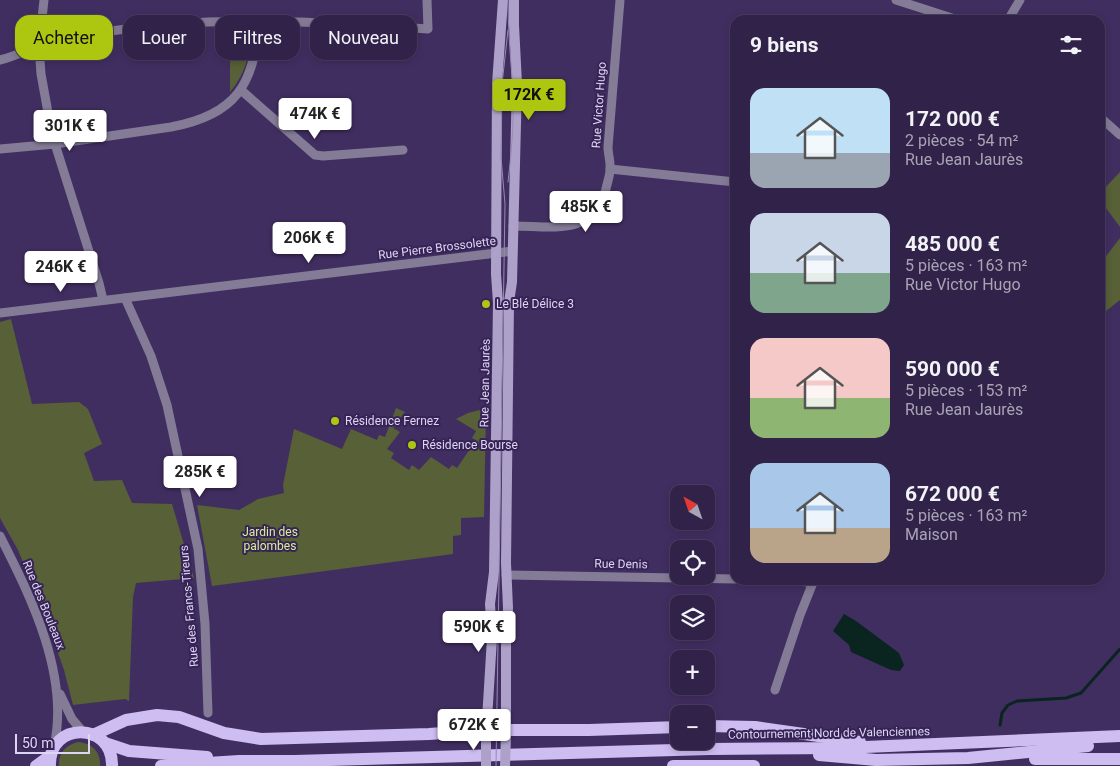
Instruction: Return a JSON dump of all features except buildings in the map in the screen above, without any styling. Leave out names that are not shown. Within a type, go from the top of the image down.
[{"type":"main road","name":"Rue Jean Jaurès","points":[[486,766],[492,633],[490,604],[494,572],[498,302],[496,278],[497,84],[503,0]]},
{"type":"main road","name":"Rue Jean Jaurès","points":[[505,766],[508,608],[506,575],[509,302],[512,282],[517,84],[514,0]]},
{"type":"main road","points":[[36,766],[52,756],[66,736],[88,733],[126,720],[156,715],[179,717],[224,733],[261,739],[670,727]]},
{"type":"main road","points":[[715,726],[755,727],[888,746]]},
{"type":"main road","name":"Contournement Nord de Valenciennes","points":[[88,733],[104,743],[129,752],[239,761]]},
{"type":"main road","points":[[968,758],[1070,748],[1120,737]]},
{"type":"main road","name":"Contournement Nord de Valenciennes","points":[[161,766],[239,761],[888,746],[1120,737]]},
{"type":"main road","points":[[104,743],[111,755],[112,766]]},
{"type":"main road","points":[[765,749],[842,758],[899,760]]},
{"type":"main road","points":[[832,766],[899,760],[968,758],[1120,759]]},
{"type":"main road","points":[[673,766],[754,766]]},
{"type":"street","points":[[42,15],[44,0]]},
{"type":"street","points":[[300,24],[428,29],[427,0]]},
{"type":"street","name":"Rue Victor Hugo","points":[[513,226],[567,226],[582,222],[600,206],[610,169],[608,147],[620,0]]},
{"type":"street","points":[[896,0],[942,15]]},
{"type":"street","points":[[1011,15],[1020,0]]},
{"type":"street","points":[[113,31],[215,22]]},
{"type":"street","points":[[0,60],[15,56]]},
{"type":"street","points":[[40,60],[54,144],[103,300]]},
{"type":"street","points":[[0,149],[54,144],[189,123],[218,110],[241,90],[246,82],[253,60]]},
{"type":"street","points":[[241,90],[315,155],[402,150]]},
{"type":"street","points":[[1105,122],[1120,135]]},
{"type":"street","points":[[610,169],[730,181]]},
{"type":"street","name":"Rue Pierre Brossolette","points":[[0,313],[513,251]]},
{"type":"street","name":"Rue des Francs-Tireurs","points":[[125,298],[151,356],[168,405],[197,540],[205,624],[208,713]]},
{"type":"street","name":"Rue des Bouleaux","points":[[0,536],[18,573],[54,667],[58,719],[52,756]]},
{"type":"street","name":"Rue Denis","points":[[506,575],[730,579]]},
{"type":"street","points":[[775,690],[798,621],[813,585]]},
{"type":"street","name":"Rue des Bouleaux","points":[[57,687],[66,709],[88,733]]},
{"type":"green space","points":[[230,60],[246,60],[242,73],[230,92]]},
{"type":"green space","points":[[1120,172],[1120,227],[1105,207],[1105,188]]},
{"type":"green space","points":[[1120,238],[1120,300],[1106,311],[1105,310],[1105,258]]},
{"type":"green space","points":[[11,319],[32,404],[79,402],[88,409],[102,444],[84,453],[94,481],[122,480],[132,503],[172,504],[194,578],[136,583],[133,597],[129,701],[125,699],[73,705],[64,670],[46,619],[18,550],[0,518],[0,322]]},
{"type":"green space","name":"Jardin des palombes","points":[[396,408],[405,412],[393,428],[400,432],[387,449],[394,453],[391,458],[409,470],[412,465],[419,470],[431,457],[449,469],[452,465],[457,468],[476,440],[472,438],[476,431],[456,419],[468,413],[484,409],[486,412],[484,517],[461,518],[461,535],[453,536],[453,554],[212,586],[197,505],[239,510],[258,499],[284,493],[283,485],[294,429],[342,449],[351,429],[377,440],[379,435],[385,437]]},
{"type":"green space","points":[[78,742],[87,744],[95,749],[99,756],[100,766],[59,766],[61,753],[70,745]]},
{"type":"shaded area","points":[[844,614],[899,653],[904,665],[900,671],[891,670],[851,652],[849,645],[833,631]]},
{"type":"waterway","points":[[1000,725],[1002,713],[1008,705],[1017,701],[1066,698],[1081,693],[1120,649]]},
{"type":"tram line","points":[[508,0],[513,103],[512,143],[508,182]]},
{"type":"tram line","points":[[496,766],[505,204],[501,157],[502,84],[508,30]]},
{"type":"place","name":"Le Blé Délice 3","points":[[486,304]]},
{"type":"place","name":"Résidence Fernez","points":[[335,421]]},
{"type":"place","name":"Résidence Bourse","points":[[412,445]]}]
